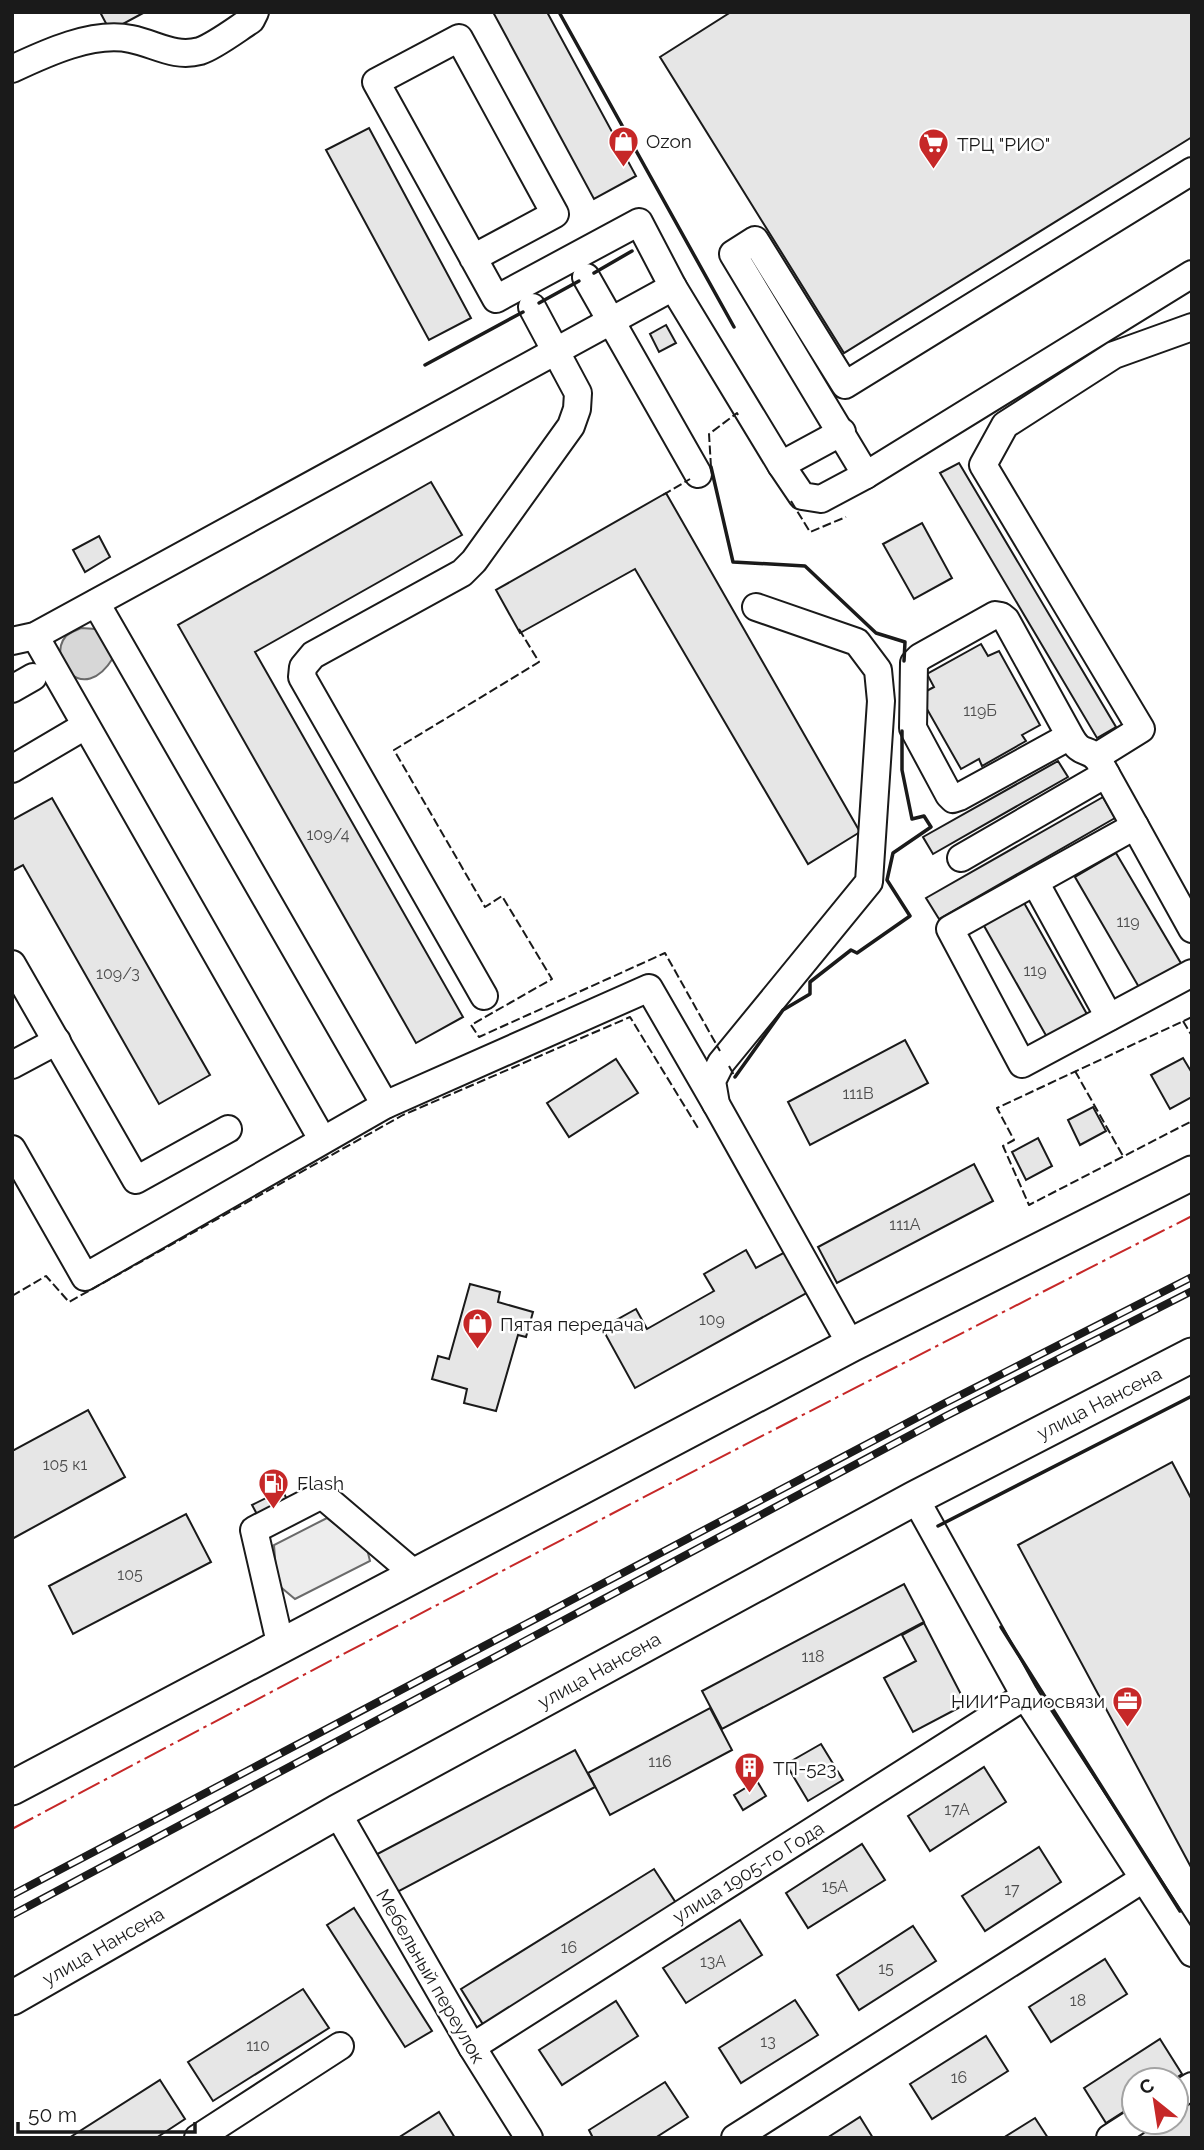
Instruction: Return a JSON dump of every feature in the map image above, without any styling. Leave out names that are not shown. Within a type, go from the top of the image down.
[{"type":"main road","points":[[12,1788],[851,1345],[1192,1173]]},
{"type":"main road","name":"улица Нансена","points":[[12,1998],[337,1812],[915,1498],[1192,1355]]},
{"type":"street","points":[[12,69],[44,54],[90,39],[130,38],[172,53],[201,51],[251,20],[255,12]]},
{"type":"street","points":[[473,258],[555,214],[459,38],[376,82],[473,258],[496,299],[639,222],[673,287],[781,465],[802,496],[821,499],[1192,274]]},
{"type":"street","points":[[866,474],[733,254],[755,240],[845,385],[1192,171]]},
{"type":"street","points":[[586,277],[698,474]]},
{"type":"street","points":[[322,1139],[85,726],[24,639],[96,603],[673,287]]},
{"type":"street","points":[[484,996],[302,677],[303,667],[313,655],[462,573],[474,561],[571,426],[577,409],[578,393],[532,307]]},
{"type":"street","points":[[961,858],[1101,765],[1141,729],[983,465],[1005,425],[1114,355],[1192,327]]},
{"type":"street","points":[[781,465],[842,432]]},
{"type":"street","points":[[96,603],[385,1105]]},
{"type":"street","points":[[716,1104],[712,1081],[721,1063],[869,882],[881,701],[878,670],[858,642],[756,607]]},
{"type":"street","points":[[1070,736],[953,799],[915,734],[912,722],[922,685],[914,663],[920,657],[995,615],[1006,620],[1070,736],[1079,749],[1101,765],[1192,929]]},
{"type":"street","points":[[12,769],[85,726]]},
{"type":"street","points":[[1135,826],[950,929],[1022,1064],[1192,973]]},
{"type":"street","points":[[1035,882],[1109,1017]]},
{"type":"street","points":[[12,964],[136,1180],[228,1129]]},
{"type":"street","points":[[12,1149],[85,1277],[385,1105],[649,988],[851,1345]]},
{"type":"street","points":[[12,1065],[57,1041]]},
{"type":"street","points":[[281,1647],[254,1530],[322,1495],[416,1575]]},
{"type":"street","points":[[915,1498],[1025,1696],[1192,1953]]},
{"type":"street","name":"улица 1905-го Года","points":[[472,2047],[1025,1696]]},
{"type":"street","name":"Мебельный переулок","points":[[337,1812],[472,2047],[528,2138]]},
{"type":"street","points":[[735,2138],[1143,1879]]},
{"type":"street","points":[[198,2138],[340,2046]]},
{"type":"shaded area","points":[[81,628],[96,629],[113,658],[102,672],[80,679],[64,666],[61,646],[66,636]]},
{"type":"shaded area","points":[[327,1518],[367,1549],[370,1561],[295,1599],[277,1584],[274,1545]]},
{"type":"building","points":[[100,12],[145,12],[110,31]]},
{"type":"building","points":[[493,12],[547,12],[636,176],[594,199]]},
{"type":"building","name":"ТРЦ \"РИО\"","points":[[731,12],[1192,12],[1192,137],[844,353],[660,57]]},
{"type":"building","points":[[369,128],[471,318],[429,340],[326,150]]},
{"type":"building","points":[[666,325],[676,343],[659,352],[650,334]]},
{"type":"building","points":[[959,463],[1116,727],[1097,738],[940,473]]},
{"type":"building","points":[[431,482],[462,535],[255,652],[463,1017],[416,1043],[178,625]]},
{"type":"building","points":[[666,493],[860,832],[808,864],[635,569],[520,633],[496,590]]},
{"type":"building","points":[[922,523],[952,578],[914,599],[883,544]]},
{"type":"building","points":[[99,536],[110,557],[85,572],[73,550]]},
{"type":"building","points":[[981,644],[988,656],[999,651],[1040,725],[1022,735],[1026,741],[982,766],[979,759],[961,769],[919,695],[934,687],[927,674]]},
{"type":"building","points":[[1058,761],[1068,777],[933,854],[923,837]]},
{"type":"building","points":[[1103,797],[1115,818],[939,919],[926,898]]},
{"type":"building","points":[[52,798],[210,1075],[159,1104],[23,865],[12,871],[12,820]]},
{"type":"building","points":[[1116,853],[1182,965],[1140,989],[1075,877]]},
{"type":"building","points":[[1023,901],[1088,1016],[1048,1039],[983,924]]},
{"type":"building","points":[[905,1040],[928,1083],[810,1145],[788,1102]]},
{"type":"building","points":[[1183,1058],[1192,1073],[1192,1097],[1170,1109],[1151,1075]]},
{"type":"building","points":[[616,1059],[638,1093],[569,1137],[547,1103]]},
{"type":"building","points":[[1093,1107],[1106,1131],[1080,1145],[1068,1120]]},
{"type":"building","points":[[1038,1138],[1052,1166],[1026,1180],[1012,1152]]},
{"type":"building","points":[[974,1164],[993,1201],[837,1283],[818,1247]]},
{"type":"building","points":[[746,1250],[756,1268],[787,1251],[810,1291],[635,1388],[602,1328],[636,1309],[647,1329],[714,1291],[704,1274]]},
{"type":"building","points":[[470,1284],[500,1292],[498,1302],[533,1312],[526,1337],[518,1335],[496,1411],[464,1403],[467,1389],[432,1379],[438,1356],[449,1359]]},
{"type":"building","points":[[88,1410],[125,1477],[12,1539],[12,1451]]},
{"type":"building","points":[[1172,1462],[1192,1500],[1192,1869],[1018,1545]]},
{"type":"building","name":"Flash","points":[[282,1490],[295,1514],[265,1529],[252,1505]]},
{"type":"building","points":[[186,1514],[211,1562],[73,1634],[49,1586]]},
{"type":"building","points":[[904,1584],[924,1622],[722,1729],[702,1691]]},
{"type":"building","points":[[924,1623],[966,1704],[913,1732],[884,1678],[916,1661],[902,1635]]},
{"type":"building","points":[[710,1708],[732,1750],[610,1815],[588,1773]]},
{"type":"building","points":[[821,1744],[843,1780],[808,1801],[786,1764]]},
{"type":"building","points":[[575,1750],[595,1787],[386,1898],[366,1860]]},
{"type":"building","points":[[984,1767],[1006,1802],[930,1851],[908,1816]]},
{"type":"building","name":"ТП-523","points":[[757,1781],[766,1796],[743,1810],[734,1795]]},
{"type":"building","points":[[862,1844],[885,1880],[808,1928],[786,1893]]},
{"type":"building","points":[[1039,1847],[1061,1882],[985,1931],[962,1896]]},
{"type":"building","points":[[654,1869],[678,1906],[484,2026],[461,1989]]},
{"type":"building","points":[[354,1908],[432,2031],[405,2047],[327,1925]]},
{"type":"building","points":[[740,1920],[762,1955],[686,2003],[663,1968]]},
{"type":"building","points":[[913,1926],[936,1961],[859,2010],[837,1975]]},
{"type":"building","points":[[1105,1959],[1127,1994],[1051,2042],[1029,2007]]},
{"type":"building","points":[[303,1989],[329,2028],[213,2101],[188,2062]]},
{"type":"building","points":[[795,2000],[818,2035],[741,2083],[719,2048]]},
{"type":"building","points":[[616,2001],[638,2036],[562,2085],[539,2050]]},
{"type":"building","points":[[986,2036],[1008,2071],[932,2119],[910,2084]]},
{"type":"building","points":[[1160,2039],[1177,2066],[1120,2066],[1120,2114],[1106,2123],[1084,2088]]},
{"type":"building","points":[[160,2080],[185,2119],[156,2138],[69,2138]]},
{"type":"building","points":[[665,2082],[688,2117],[655,2138],[593,2138],[589,2130]]},
{"type":"building","points":[[1192,2102],[1192,2138],[1134,2138],[1190,2136]]},
{"type":"building","points":[[439,2112],[455,2138],[398,2138]]},
{"type":"building","points":[[860,2117],[873,2138],[827,2138]]},
{"type":"building","points":[[1035,2118],[1048,2138],[1003,2138]]},
{"type":"railway","points":[[12,1895],[943,1404],[1192,1277]]},
{"type":"railway","points":[[12,1915],[946,1416],[1192,1291]]},
{"type":"fence","points":[[711,467],[709,434],[737,413],[738,415]]},
{"type":"fence","points":[[663,495],[690,479]]},
{"type":"fence","points":[[791,501],[810,532],[846,517]]},
{"type":"fence","points":[[519,629],[539,662],[394,750],[485,907],[502,896],[552,979],[471,1025],[479,1037],[665,953],[720,1051]]},
{"type":"fence","points":[[12,1296],[46,1276],[69,1302],[403,1115],[630,1017],[698,1128]]},
{"type":"fence","points":[[1192,1017],[997,1108],[1014,1140],[1003,1146],[1029,1205],[1192,1121]]},
{"type":"fence","points":[[1183,1021],[1192,1036]]},
{"type":"fence","points":[[729,1066],[735,1077]]},
{"type":"fence","points":[[1075,1071],[1123,1156]]},
{"type":"wall","points":[[559,12],[734,327]]},
{"type":"wall","points":[[594,273],[632,251]]},
{"type":"wall","points":[[539,303],[579,281]]},
{"type":"wall","points":[[425,365],[523,312]]},
{"type":"wall","points":[[711,467],[733,562],[805,566],[876,633],[905,642],[904,661]]},
{"type":"wall","points":[[735,1077],[783,1010],[810,994],[810,982],[851,950],[857,953],[910,916],[887,880],[893,853],[931,827],[924,816],[912,819],[902,770],[902,731]]},
{"type":"wall","points":[[938,1526],[1192,1396]]},
{"type":"wall","points":[[1001,1627],[1180,1911]]},
{"type":"power","points":[[12,1829],[601,1520],[1192,1216]]},
{"type":"place","name":"Ozon","points":[[623,168]]},
{"type":"place","name":"ТРЦ \"РИО\"","points":[[934,171]]},
{"type":"place","name":"Пятая передача","points":[[477,1351]]},
{"type":"place","name":"Flash","points":[[274,1510]]},
{"type":"place","name":"НИИ Радиосвязи","points":[[1128,1728]]},
{"type":"place","name":"ТП-523","points":[[750,1795]]}]
